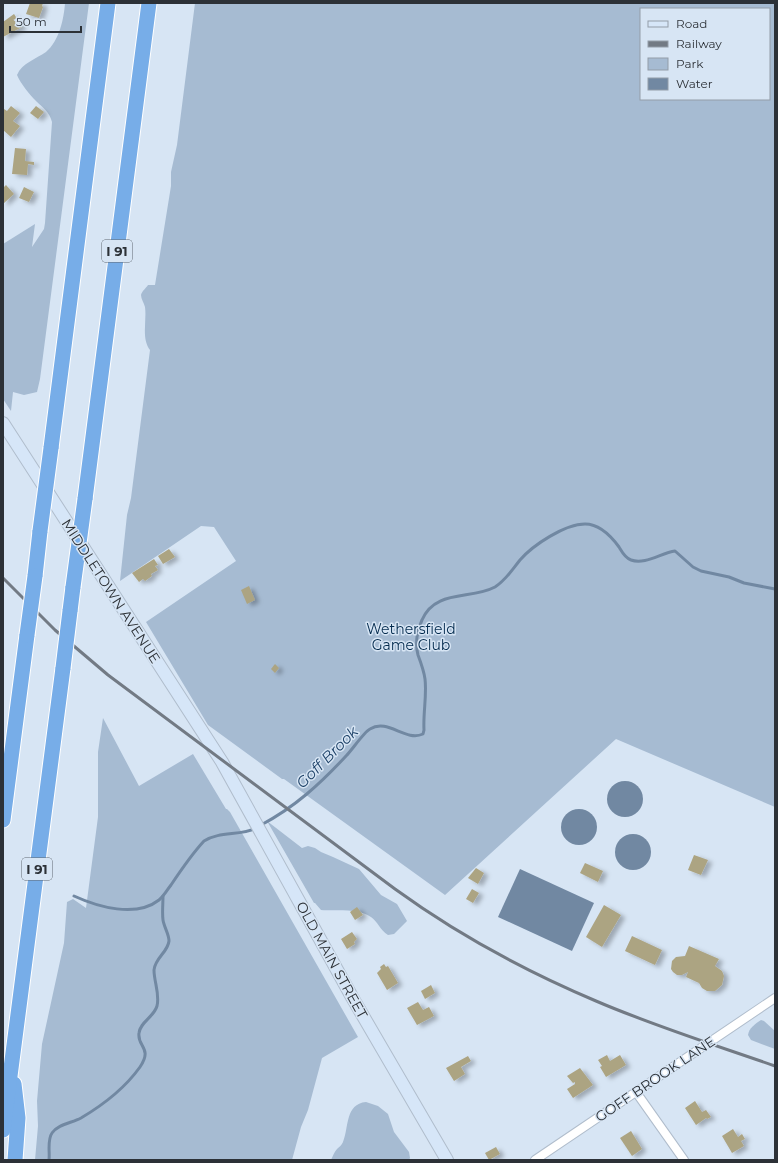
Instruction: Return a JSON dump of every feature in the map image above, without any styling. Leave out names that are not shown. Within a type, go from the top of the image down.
[{"type":"highway","points":[[3,820],[108,3]]},
{"type":"highway","name":"I 91","points":[[3,1130],[149,3]]},
{"type":"highway","points":[[11,1070],[18,1112],[15,1160]]},
{"type":"street","name":"MIDDLETOWN AVENUE","points":[[3,423],[220,759]]},
{"type":"street","name":"OLD MAIN STREET","points":[[220,759],[352,997],[447,1160]]},
{"type":"street","name":"GOFF BROOK LANE","points":[[535,1160],[775,998]]},
{"type":"street","points":[[636,1092],[684,1160]]},
{"type":"green space","points":[[65,3],[89,3],[40,379],[37,392],[24,395],[13,392],[11,411],[3,399],[3,244],[35,224],[32,247],[44,229],[52,122],[48,113],[28,92],[17,75],[22,67],[46,52],[51,47],[62,23]]},
{"type":"green space","name":"Wethersfield Game Club","points":[[195,3],[775,3],[775,807],[616,739],[445,895],[208,725],[146,622],[236,561],[214,527],[201,526],[120,581],[127,515],[131,498],[150,350],[147,345],[145,335],[145,307],[141,295],[148,285],[155,285],[171,186],[171,172],[177,145]]},
{"type":"green space","points":[[103,718],[139,786],[193,754],[226,809],[230,812],[358,1037],[322,1058],[308,1110],[301,1127],[292,1160],[35,1160],[38,1126],[37,1101],[42,1044],[64,943],[67,902],[73,899],[86,908],[98,817],[98,752]]},
{"type":"green space","points":[[267,821],[302,848],[308,846],[315,848],[359,869],[381,895],[397,904],[407,921],[394,934],[388,935],[371,917],[366,914],[346,910],[321,910],[314,903]]},
{"type":"green space","points":[[761,1020],[775,1031],[775,1049],[751,1040],[748,1035],[751,1028]]},
{"type":"green space","points":[[366,1102],[378,1106],[388,1114],[394,1132],[409,1152],[409,1160],[331,1160],[335,1151],[343,1142],[349,1117],[354,1107]]},
{"type":"water","points":[[629,781],[638,786],[642,792],[642,806],[638,812],[629,817],[621,817],[612,812],[608,806],[607,795],[612,786],[618,782]]},
{"type":"water","points":[[583,809],[592,814],[596,820],[596,834],[592,840],[583,845],[575,845],[566,840],[562,834],[561,823],[566,814],[572,810]]},
{"type":"water","points":[[637,834],[646,839],[650,845],[650,859],[646,865],[637,870],[629,870],[620,865],[616,859],[615,848],[620,839],[626,835]]},
{"type":"water","points":[[520,869],[594,903],[572,951],[498,917]]},
{"type":"building","points":[[30,3],[43,3],[39,18],[26,14]]},
{"type":"building","points":[[14,14],[22,27],[3,37],[3,22]]},
{"type":"building","points":[[11,106],[20,113],[13,121],[20,126],[11,137],[3,130],[3,111],[4,109],[7,111]]},
{"type":"building","points":[[36,106],[44,112],[38,119],[30,113]]},
{"type":"building","points":[[15,148],[26,149],[25,161],[34,162],[34,165],[28,164],[27,175],[12,174]]},
{"type":"building","points":[[6,185],[14,194],[3,204],[3,188]]},
{"type":"building","points":[[24,187],[34,192],[29,202],[19,198]]},
{"type":"building","points":[[169,549],[175,557],[163,564],[158,556]]},
{"type":"building","points":[[154,559],[158,565],[155,566],[158,570],[151,574],[152,576],[145,581],[143,579],[139,582],[132,573]]},
{"type":"building","points":[[249,586],[255,600],[247,604],[241,590]]},
{"type":"building","points":[[275,664],[279,668],[275,673],[271,669]]},
{"type":"building","points":[[694,855],[708,860],[701,875],[688,870]]},
{"type":"building","points":[[585,863],[603,871],[598,882],[580,873]]},
{"type":"building","points":[[476,868],[484,873],[478,884],[468,878]]},
{"type":"building","points":[[472,889],[479,893],[473,903],[466,899]]},
{"type":"building","points":[[604,905],[621,915],[602,947],[586,937]]},
{"type":"building","points":[[357,907],[363,915],[355,920],[350,912]]},
{"type":"building","points":[[352,932],[357,939],[354,942],[355,944],[347,949],[341,939]]},
{"type":"building","points":[[632,936],[662,950],[655,965],[625,951]]},
{"type":"building","points":[[689,946],[719,959],[715,966],[722,971],[724,976],[722,985],[715,991],[707,991],[702,988],[699,983],[686,977],[688,972],[682,975],[677,975],[671,969],[672,961],[676,957],[685,956]]},
{"type":"building","points":[[384,964],[386,967],[388,966],[398,983],[387,990],[377,973],[381,969],[380,967]]},
{"type":"building","points":[[431,985],[435,993],[425,999],[421,991]]},
{"type":"building","points":[[418,1002],[423,1010],[429,1007],[434,1016],[417,1025],[407,1008]]},
{"type":"building","points":[[607,1055],[610,1061],[620,1055],[626,1065],[606,1077],[598,1060]]},
{"type":"building","points":[[468,1056],[471,1061],[461,1067],[465,1074],[454,1081],[446,1068]]},
{"type":"building","points":[[580,1068],[593,1085],[573,1098],[567,1089],[575,1084],[575,1082],[573,1083],[567,1076]]},
{"type":"building","points":[[695,1101],[702,1112],[706,1110],[711,1117],[706,1118],[696,1125],[685,1108]]},
{"type":"building","points":[[733,1129],[738,1137],[742,1134],[745,1139],[741,1141],[744,1146],[732,1153],[722,1136]]},
{"type":"building","points":[[631,1131],[642,1149],[632,1156],[620,1138]]},
{"type":"building","points":[[496,1147],[500,1154],[489,1160],[485,1153]]},
{"type":"waterway","name":"Goff Brook","points":[[261,825],[285,811],[317,785],[370,729],[377,726],[383,726],[410,735],[416,736],[423,734],[425,679],[417,651],[417,642],[420,624],[428,610],[444,599],[486,591],[495,587],[506,578],[526,554],[541,542],[559,531],[577,525],[585,524],[595,526],[600,528],[608,535],[625,556],[631,560],[647,560],[675,551],[693,567],[701,571],[729,577],[744,583],[775,589]]},
{"type":"waterway","name":"Goff Brook","points":[[74,896],[94,904],[117,909],[139,909],[150,905],[162,897],[204,841],[217,836],[243,832],[256,828]]},
{"type":"waterway","points":[[49,1160],[50,1136],[52,1133],[61,1126],[81,1118],[105,1102],[128,1082],[144,1061],[145,1052],[140,1042],[139,1033],[140,1029],[157,1006],[158,997],[154,970],[169,941],[163,920],[163,896]]},
{"type":"railway","points":[[3,578],[55,630],[108,675],[419,906],[492,951],[543,977],[596,1001],[662,1027],[775,1066]]}]
